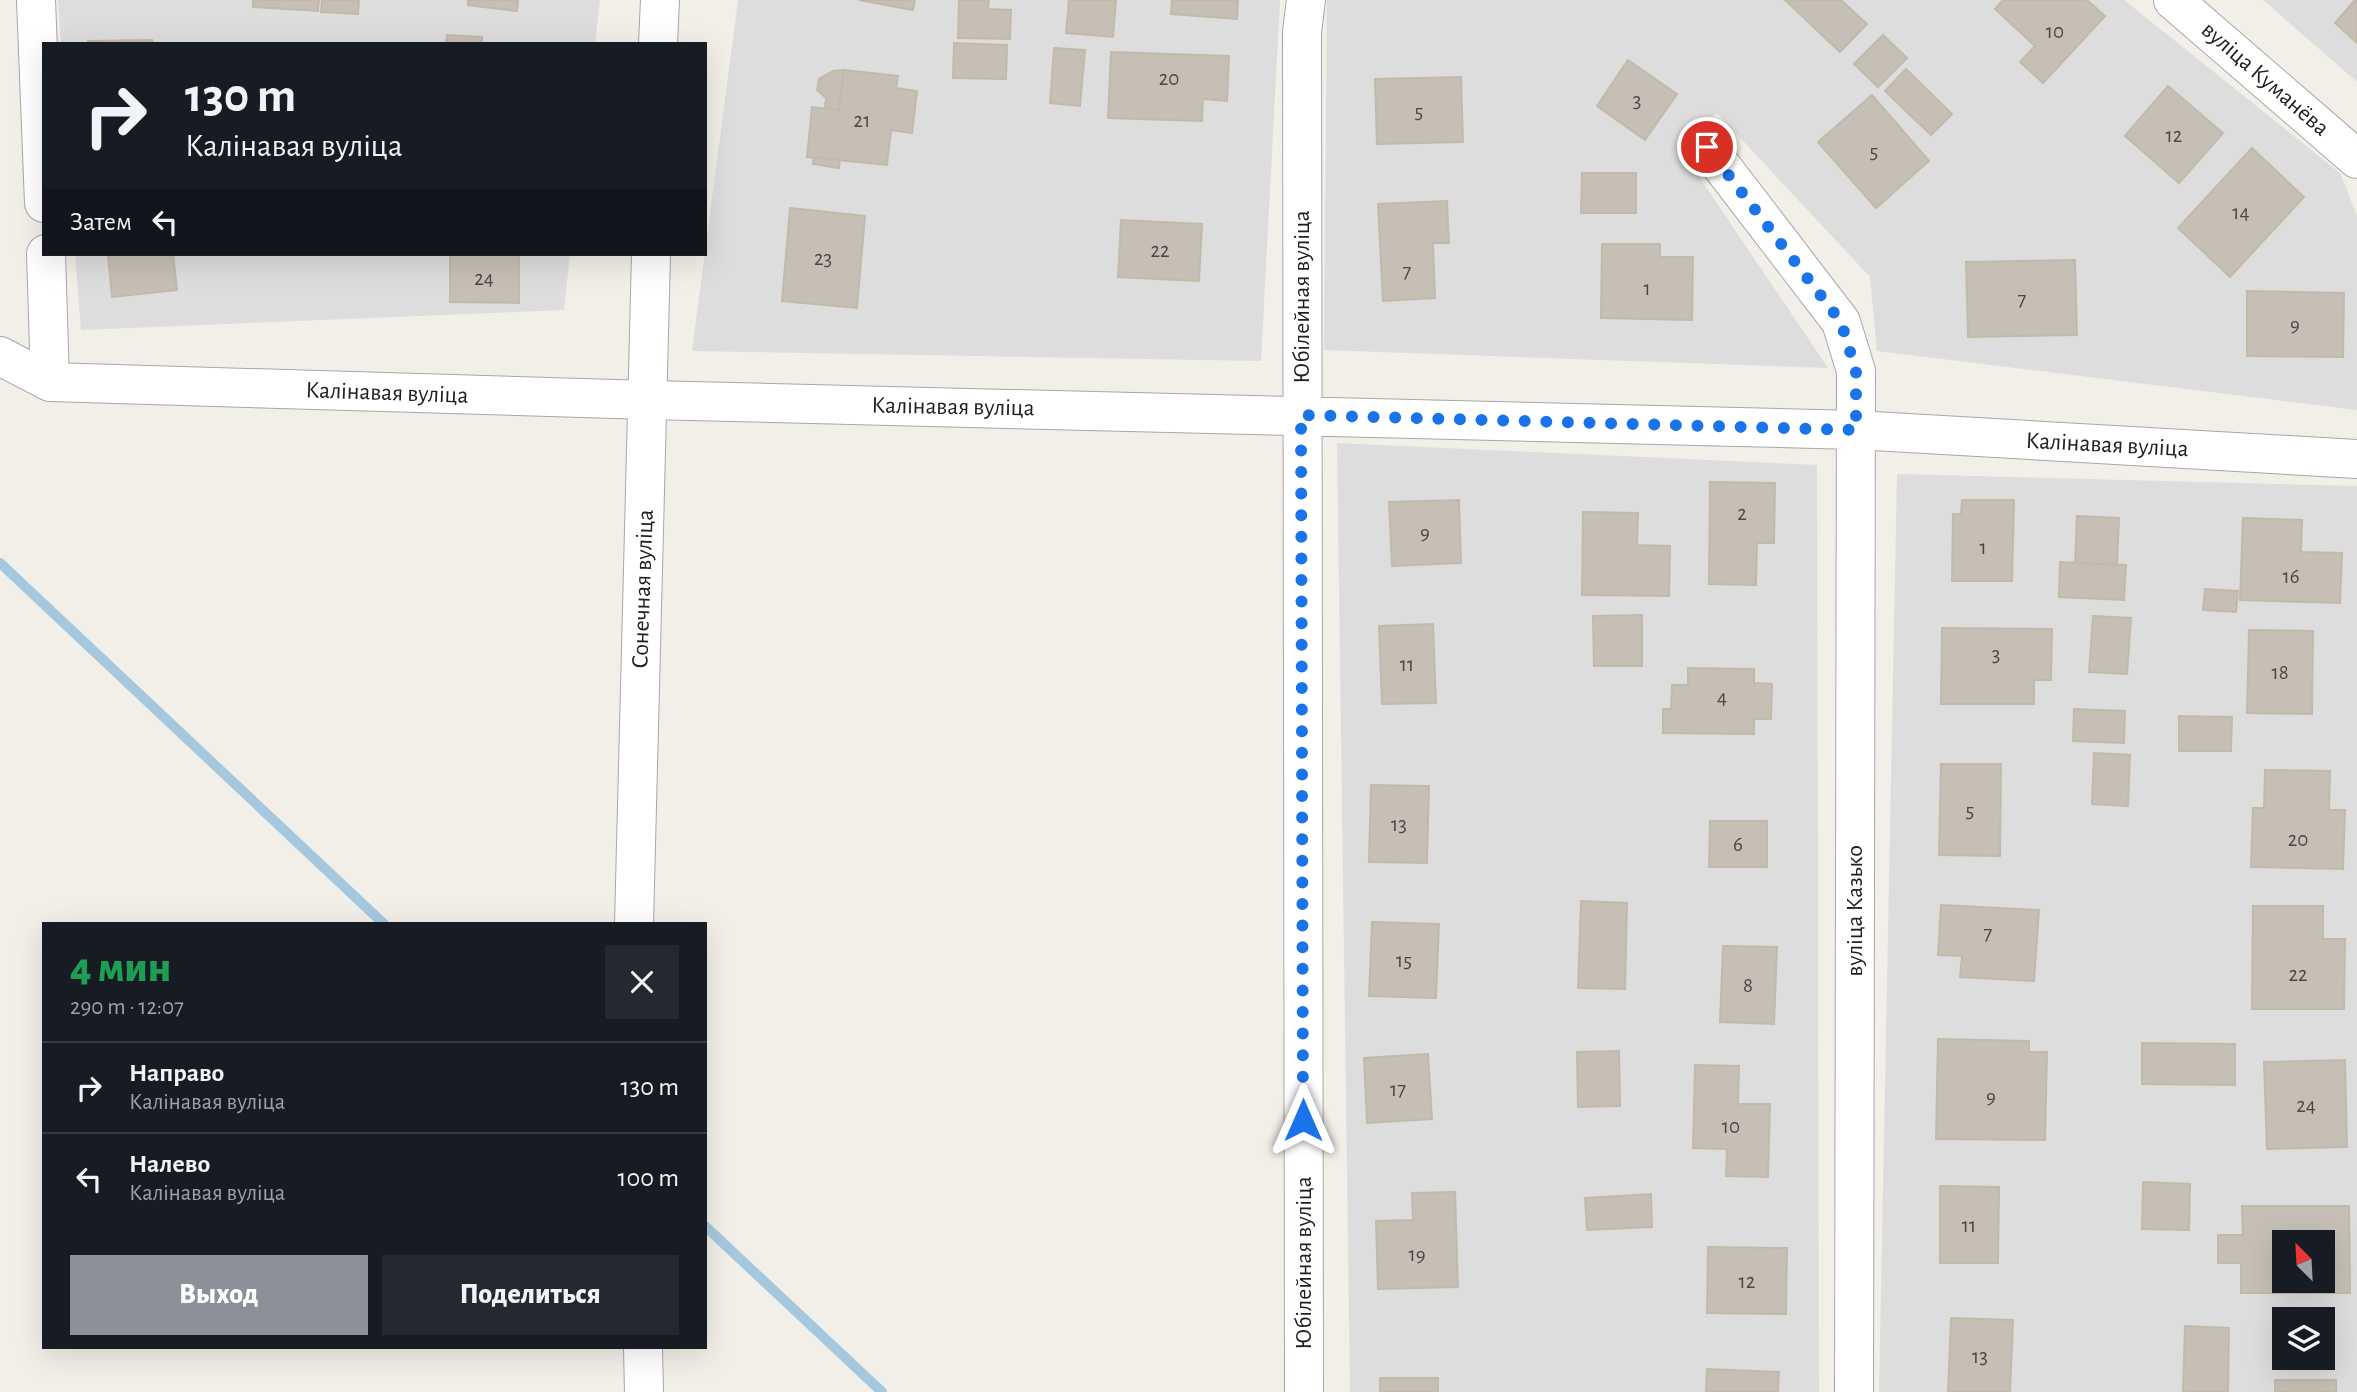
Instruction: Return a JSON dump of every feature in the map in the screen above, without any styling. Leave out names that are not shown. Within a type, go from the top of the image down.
[{"type":"street","points":[[36,0],[42,152]]},
{"type":"street","points":[[658,42],[660,0]]},
{"type":"street","name":"Юбілейная вуліца","points":[[1304,1392],[1301,415],[1302,32],[1306,0]]},
{"type":"street","name":"вуліца Куманёва","points":[[2173,0],[2357,159]]},
{"type":"street","points":[[1707,147],[1841,322],[1856,371],[1856,430]]},
{"type":"street","points":[[0,356],[50,382],[46,256]]},
{"type":"street","name":"Сонечная вуліца","points":[[634,922],[651,256]]},
{"type":"street","name":"Калінавая вуліца","points":[[50,382],[649,401],[1856,430],[2357,459]]},
{"type":"street","name":"вуліца Казько","points":[[1854,1392],[1856,430]]},
{"type":"street","points":[[643,1349],[644,1392]]},
{"type":"shaded area","points":[[58,0],[600,0],[595,42],[61,42]]},
{"type":"shaded area","points":[[738,0],[1280,0],[1261,361],[692,351],[704,256],[707,256],[707,237]]},
{"type":"shaded area","points":[[1327,0],[2124,0],[2340,173],[2357,216],[2357,410],[1877,351],[1870,277],[1717,113],[1677,144],[1828,368],[1324,350]]},
{"type":"shaded area","points":[[2263,0],[2357,0],[2357,82]]},
{"type":"shaded area","points":[[75,256],[570,256],[564,310],[81,330]]},
{"type":"shaded area","points":[[1337,443],[1817,465],[1819,1392],[1350,1392]]},
{"type":"shaded area","points":[[1897,474],[2357,486],[2357,1392],[1879,1392]]},
{"type":"building","points":[[253,0],[319,0],[318,11],[253,7]]},
{"type":"building","points":[[322,0],[359,0],[358,14],[321,12]]},
{"type":"building","points":[[468,0],[518,0],[517,11],[468,5]]},
{"type":"building","points":[[859,0],[915,0],[913,10]]},
{"type":"building","points":[[959,0],[989,0],[988,9],[1011,10],[1010,39],[958,38]]},
{"type":"building","points":[[1069,0],[1116,0],[1113,37],[1066,33]]},
{"type":"building","points":[[1172,0],[1238,0],[1237,19],[1171,14]]},
{"type":"building","points":[[1785,0],[1841,0],[1867,24],[1840,52]]},
{"type":"building","points":[[2003,0],[2087,0],[2105,16],[2043,83],[2020,62],[2035,46],[1995,9]]},
{"type":"building","points":[[2357,0],[2357,43],[2335,23]]},
{"type":"building","points":[[447,35],[482,37],[482,42],[446,42]]},
{"type":"building","points":[[1883,35],[1907,58],[1878,87],[1854,64]]},
{"type":"building","points":[[152,40],[152,42],[88,42]]},
{"type":"building","points":[[954,43],[1007,45],[1006,79],[953,78]]},
{"type":"building","points":[[1054,48],[1085,50],[1080,106],[1050,103]]},
{"type":"building","points":[[1111,52],[1229,56],[1227,101],[1203,99],[1202,121],[1108,118]]},
{"type":"building","points":[[1628,60],[1677,94],[1645,140],[1597,106]]},
{"type":"building","points":[[1906,69],[1952,114],[1931,135],[1885,91]]},
{"type":"building","points":[[844,70],[898,76],[896,88],[917,91],[912,133],[891,130],[887,165],[807,157],[812,107],[839,110]]},
{"type":"building","points":[[844,70],[839,110],[825,108],[826,98],[817,90],[819,79],[833,71]]},
{"type":"building","points":[[1461,77],[1463,142],[1377,144],[1375,79]]},
{"type":"building","points":[[2168,86],[2223,133],[2179,183],[2125,136]]},
{"type":"building","points":[[1872,95],[1929,161],[1876,208],[1818,142]]},
{"type":"building","points":[[2252,148],[2304,197],[2230,277],[2178,228]]},
{"type":"building","points":[[814,157],[840,160],[839,168],[813,164]]},
{"type":"building","points":[[1582,173],[1636,173],[1636,213],[1581,213]]},
{"type":"building","points":[[1447,201],[1449,243],[1433,243],[1435,298],[1383,301],[1378,204]]},
{"type":"building","points":[[790,208],[865,216],[857,308],[782,301]]},
{"type":"building","points":[[1121,220],[1202,224],[1199,281],[1118,277]]},
{"type":"building","points":[[1602,244],[1660,244],[1660,257],[1693,257],[1692,320],[1601,318]]},
{"type":"building","points":[[108,256],[173,256],[177,290],[112,297]]},
{"type":"building","points":[[450,256],[519,256],[519,303],[450,302]]},
{"type":"building","points":[[2075,260],[2077,335],[1968,337],[1966,262]]},
{"type":"building","points":[[2247,291],[2344,293],[2343,357],[2247,356]]},
{"type":"building","points":[[1710,482],[1775,483],[1774,543],[1757,543],[1756,585],[1709,584]]},
{"type":"building","points":[[1459,500],[1461,563],[1392,566],[1389,502]]},
{"type":"building","points":[[1962,500],[2014,500],[2012,581],[1952,581],[1953,514],[1961,514]]},
{"type":"building","points":[[1583,512],[1638,513],[1637,545],[1670,546],[1669,596],[1582,595]]},
{"type":"building","points":[[2077,516],[2119,518],[2117,565],[2075,563]]},
{"type":"building","points":[[2243,518],[2302,520],[2301,552],[2342,553],[2340,603],[2240,600]]},
{"type":"building","points":[[2060,562],[2126,565],[2124,600],[2059,597]]},
{"type":"building","points":[[2205,589],[2238,591],[2236,612],[2203,610]]},
{"type":"building","points":[[1642,615],[1642,666],[1594,666],[1593,616]]},
{"type":"building","points":[[2093,616],[2131,618],[2127,674],[2089,672]]},
{"type":"building","points":[[1433,624],[1436,703],[1382,704],[1379,626]]},
{"type":"building","points":[[1942,628],[2052,629],[2051,680],[2034,680],[2034,704],[1941,704]]},
{"type":"building","points":[[2249,630],[2313,631],[2312,714],[2247,713]]},
{"type":"building","points":[[1688,668],[1754,669],[1754,683],[1772,684],[1771,719],[1754,719],[1754,734],[1663,733],[1663,709],[1671,709],[1672,685],[1688,685]]},
{"type":"building","points":[[2074,709],[2125,711],[2124,743],[2073,741]]},
{"type":"building","points":[[2179,716],[2232,717],[2231,751],[2179,751]]},
{"type":"building","points":[[2094,753],[2130,755],[2128,806],[2092,804]]},
{"type":"building","points":[[1941,764],[2001,764],[2000,856],[1939,855]]},
{"type":"building","points":[[2265,770],[2330,771],[2329,810],[2345,810],[2343,869],[2251,867],[2253,808],[2264,808]]},
{"type":"building","points":[[1371,785],[1429,786],[1427,863],[1369,862]]},
{"type":"building","points":[[1710,821],[1767,821],[1767,867],[1709,867]]},
{"type":"building","points":[[1581,901],[1627,903],[1625,989],[1578,988]]},
{"type":"building","points":[[1941,905],[2039,910],[2034,981],[1960,977],[1962,956],[1938,955]]},
{"type":"building","points":[[2253,906],[2323,906],[2323,939],[2345,939],[2344,1009],[2252,1009]]},
{"type":"building","points":[[1372,922],[1439,924],[1436,998],[1369,996]]},
{"type":"building","points":[[1723,946],[1777,947],[1774,1024],[1720,1022]]},
{"type":"building","points":[[1938,1039],[2029,1041],[2029,1052],[2047,1052],[2045,1140],[1936,1139]]},
{"type":"building","points":[[2142,1043],[2235,1044],[2235,1085],[2142,1084]]},
{"type":"building","points":[[1619,1051],[1620,1106],[1578,1107],[1577,1052]]},
{"type":"building","points":[[1428,1054],[1432,1119],[1367,1123],[1364,1058]]},
{"type":"building","points":[[2345,1060],[2347,1147],[2267,1149],[2264,1062]]},
{"type":"building","points":[[1695,1065],[1739,1066],[1738,1104],[1770,1104],[1768,1177],[1726,1176],[1727,1149],[1693,1148]]},
{"type":"building","points":[[2143,1182],[2190,1184],[2189,1230],[2142,1229]]},
{"type":"building","points":[[1940,1186],[1999,1187],[1998,1263],[1940,1263]]},
{"type":"building","points":[[1455,1192],[1458,1287],[1378,1289],[1376,1221],[1413,1220],[1412,1193]]},
{"type":"building","points":[[1651,1194],[1652,1227],[1587,1230],[1585,1198]]},
{"type":"building","points":[[2242,1206],[2349,1206],[2350,1293],[2335,1293],[2335,1230],[2272,1230],[2272,1293],[2241,1293],[2241,1263],[2218,1263],[2218,1235],[2243,1235]]},
{"type":"building","points":[[1708,1247],[1787,1248],[1786,1314],[1707,1313]]},
{"type":"building","points":[[1951,1318],[2013,1320],[2010,1392],[1948,1392]]},
{"type":"building","points":[[2185,1326],[2229,1328],[2228,1392],[2183,1392]]},
{"type":"building","points":[[1707,1369],[1779,1372],[1778,1392],[1706,1392]]},
{"type":"building","points":[[1380,1378],[1438,1378],[1438,1392],[1380,1392]]},
{"type":"building","points":[[2275,1380],[2336,1380],[2336,1392],[2275,1392]]},
{"type":"waterway","points":[[0,563],[382,922]]},
{"type":"waterway","points":[[707,1228],[882,1392]]},
{"type":"route","points":[[1303,1120],[1301,415],[1856,430],[1856,371],[1841,322],[1707,147]]}]
